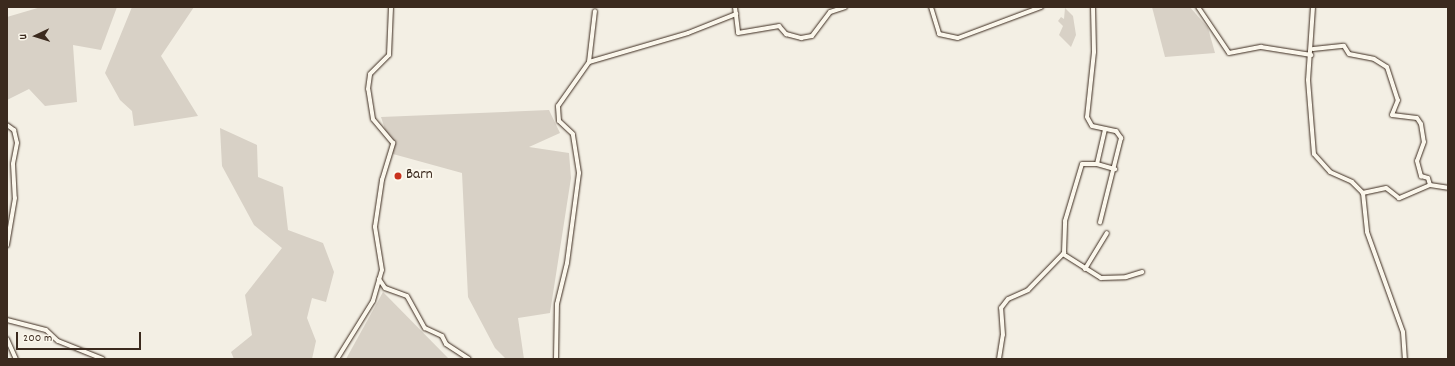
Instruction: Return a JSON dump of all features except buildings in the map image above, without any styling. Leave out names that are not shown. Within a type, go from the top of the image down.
[{"type":"street","points":[[337,359],[372,301],[382,266],[375,228],[382,180],[394,143],[373,119],[368,89],[370,74],[389,54],[392,7]]},
{"type":"street","points":[[735,7],[738,33],[779,26],[789,36],[805,38],[830,12],[845,7]]},
{"type":"street","points":[[931,7],[938,34],[958,38],[1040,7]]},
{"type":"street","points":[[1093,7],[1094,52],[1087,117],[1092,126],[1121,135],[1115,169],[1100,222]]},
{"type":"street","points":[[1198,7],[1229,53],[1254,47],[1270,47],[1311,56]]},
{"type":"street","points":[[1312,7],[1313,49],[1308,80],[1314,154],[1330,172],[1352,182],[1363,193],[1367,232],[1403,332],[1405,359]]},
{"type":"street","points":[[556,359],[557,304],[567,263],[579,173],[573,134],[559,121],[558,106],[589,62],[596,11]]},
{"type":"street","points":[[589,62],[688,33],[736,14]]},
{"type":"street","points":[[1313,49],[1344,46],[1349,54],[1374,59],[1387,66],[1398,100],[1392,114],[1417,118],[1421,124],[1424,142],[1417,161],[1421,176],[1428,178],[1430,184]]},
{"type":"street","points":[[7,125],[14,130],[17,143],[13,164],[15,198],[7,245]]},
{"type":"street","points":[[1097,164],[1105,129]]},
{"type":"street","points":[[999,359],[1003,335],[999,314],[1004,302],[1028,290],[1064,254],[1065,221],[1082,164],[1097,164],[1115,169]]},
{"type":"street","points":[[1363,193],[1386,188],[1399,198],[1430,184],[1448,188]]},
{"type":"street","points":[[1085,269],[1107,233]]},
{"type":"street","points":[[1064,254],[1095,276],[1114,279],[1142,272]]},
{"type":"street","points":[[379,279],[385,288],[407,296],[425,328],[442,336],[446,344],[469,359]]},
{"type":"street","points":[[7,320],[46,330],[58,341],[103,359]]},
{"type":"street","points":[[7,339],[16,359]]},
{"type":"shaded area","points":[[41,7],[117,7],[101,50],[73,45],[77,102],[45,106],[29,89],[7,100],[7,17]]},
{"type":"shaded area","points":[[132,7],[194,7],[161,56],[198,116],[134,126],[132,111],[120,100],[105,73]]},
{"type":"shaded area","points":[[1152,7],[1190,7],[1208,28],[1215,53],[1165,57]]},
{"type":"shaded area","points":[[1065,8],[1073,16],[1076,35],[1071,47],[1059,35],[1063,26],[1058,21],[1061,17],[1064,19]]},
{"type":"shaded area","points":[[549,110],[560,133],[529,147],[569,153],[571,178],[550,313],[518,318],[524,359],[506,359],[495,348],[468,297],[462,173],[393,154],[381,117]]},
{"type":"shaded area","points":[[220,128],[257,145],[258,177],[283,187],[288,230],[323,243],[334,272],[326,302],[312,298],[307,318],[316,341],[312,359],[234,359],[231,352],[252,335],[245,295],[282,248],[254,225],[222,166]]},
{"type":"shaded area","points":[[383,292],[449,359],[346,359]]},
{"type":"place","name":"Barn","points":[[398,176]]}]
